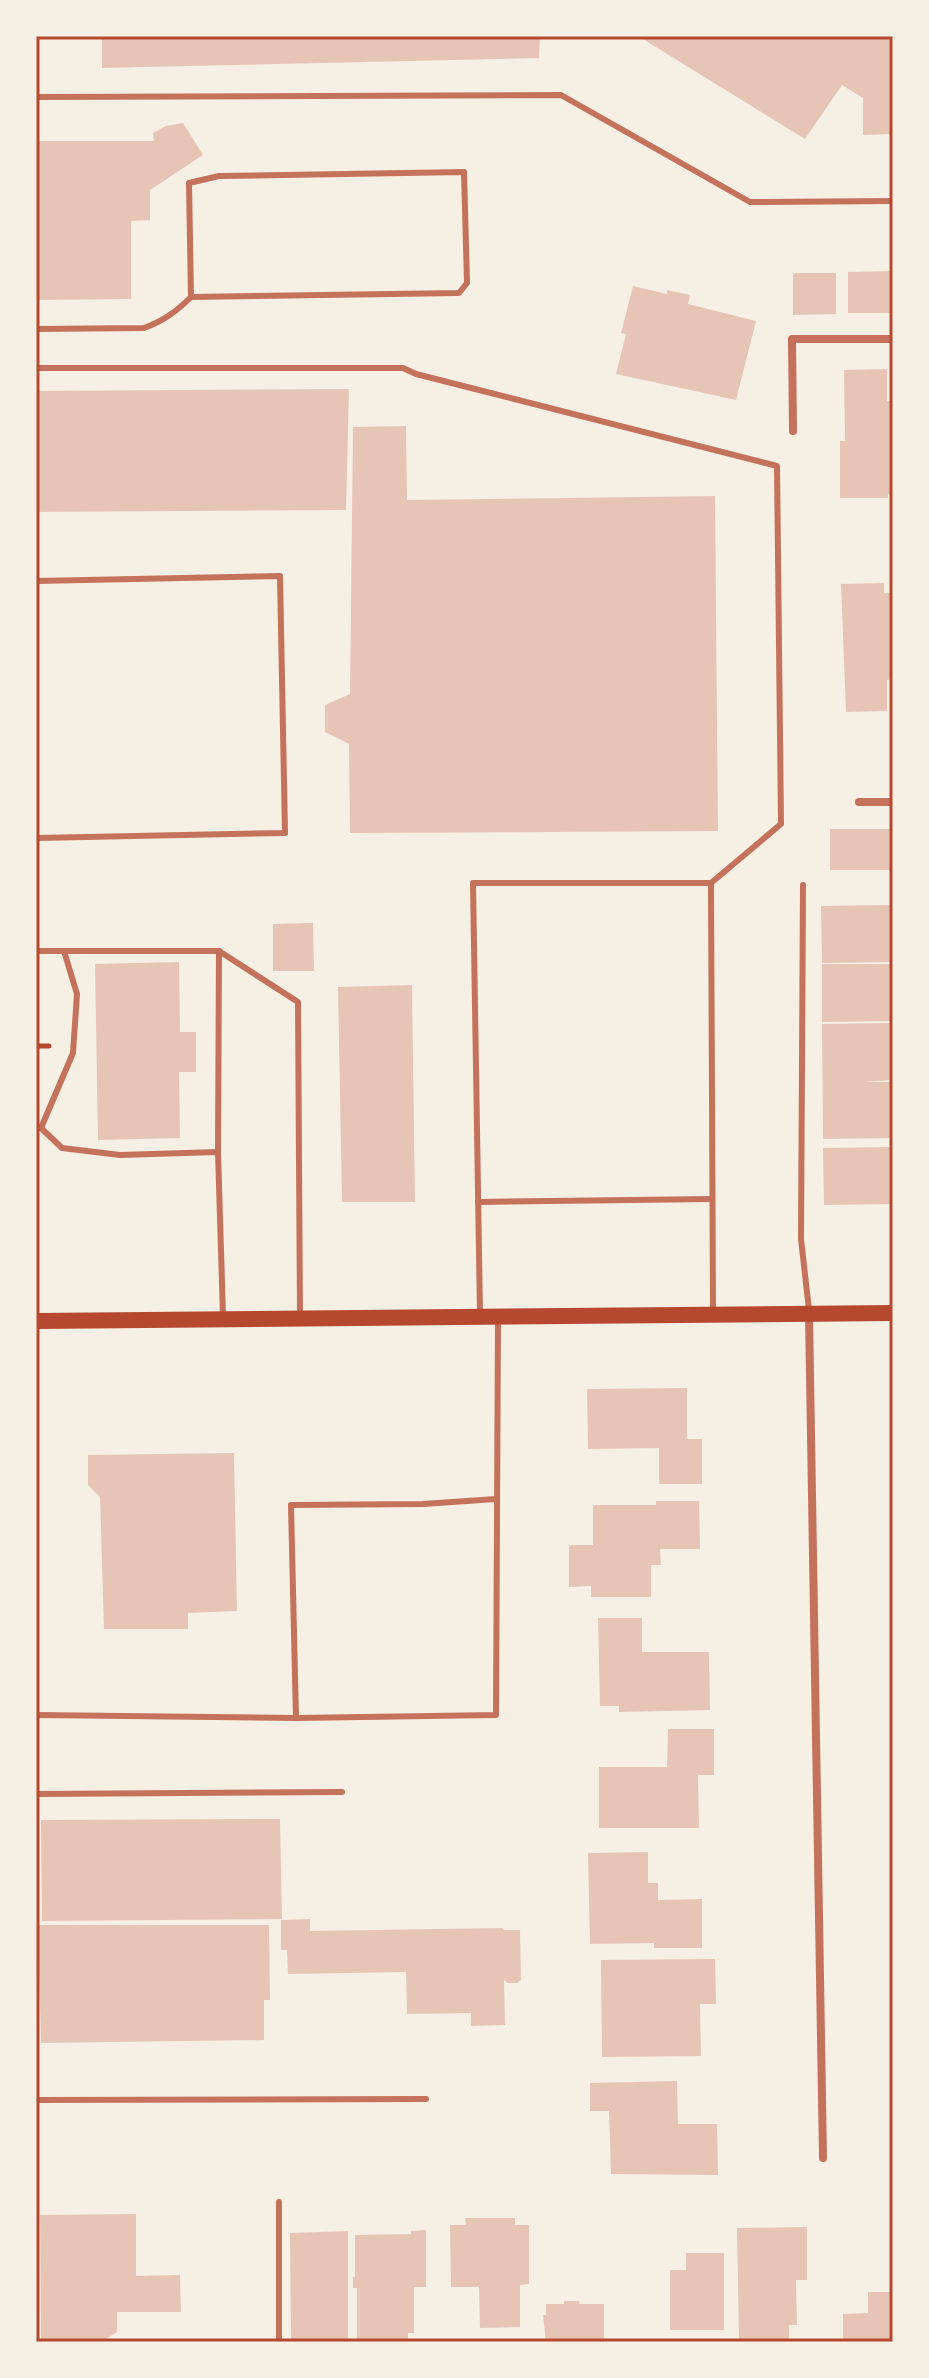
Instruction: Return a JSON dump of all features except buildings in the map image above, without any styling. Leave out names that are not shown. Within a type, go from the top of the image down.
[{"type":"main road","points":[[36,1321],[893,1313]]},
{"type":"street","points":[[793,431],[792,339],[893,339]]},
{"type":"street","points":[[859,802],[893,802]]},
{"type":"street","points":[[809,1314],[823,2158]]},
{"type":"lane","points":[[36,97],[561,95],[750,202],[893,201]]},
{"type":"lane","points":[[36,329],[144,328],[167,318],[191,297],[459,293],[467,283],[464,172],[219,176],[189,183],[191,297]]},
{"type":"lane","points":[[36,368],[403,368],[416,374],[777,466],[781,824],[711,883],[473,883],[480,1317]]},
{"type":"lane","points":[[36,581],[280,576],[285,833],[36,838]]},
{"type":"lane","points":[[711,883],[713,1315]]},
{"type":"lane","points":[[803,885],[801,1239],[809,1314]]},
{"type":"lane","points":[[36,951],[219,951],[298,1002],[300,1319]]},
{"type":"lane","points":[[64,951],[77,994],[73,1053],[38,1128],[62,1148],[120,1155],[218,1152]]},
{"type":"lane","points":[[219,951],[218,1152],[223,1319]]},
{"type":"lane","points":[[478,1202],[712,1199]]},
{"type":"lane","points":[[36,1715],[296,1718],[496,1715],[498,1317]]},
{"type":"lane","points":[[296,1718],[291,1505],[423,1504],[496,1499]]},
{"type":"lane","points":[[36,1794],[342,1792]]},
{"type":"lane","points":[[36,2100],[426,2099]]},
{"type":"lane","points":[[279,2202],[279,2342]]},
{"type":"path","points":[[36,1046],[49,1046]]}]
